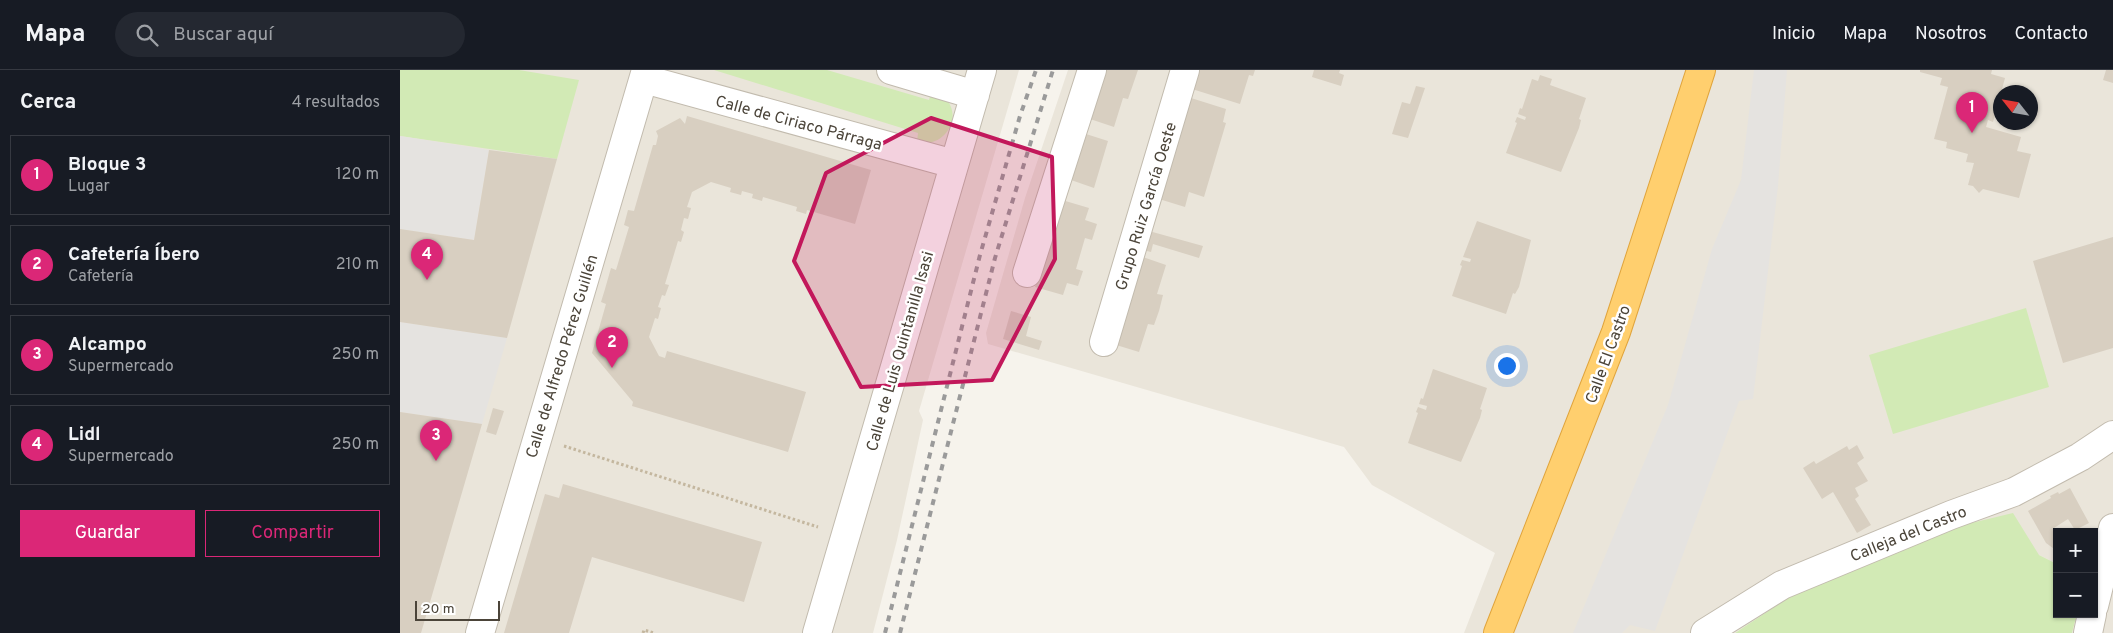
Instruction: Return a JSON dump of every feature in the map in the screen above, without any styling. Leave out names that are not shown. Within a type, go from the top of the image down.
[{"type":"highway","name":"Calle El Castro","points":[[1498,633],[1616,332],[1701,70]]},
{"type":"street","points":[[891,70],[978,82]]},
{"type":"street","points":[[1027,273],[1092,70]]},
{"type":"street","name":"Grupo Ruiz García Oeste","points":[[1104,342],[1185,70]]},
{"type":"street","name":"Calle de Ciriaco Párraga","points":[[645,75],[954,164]]},
{"type":"street","name":"Calle de Alfredo Pérez Guillén","points":[[480,633],[645,75]]},
{"type":"street","name":"Calle de Luis Quintanilla Isasi","points":[[817,633],[978,82]]},
{"type":"street","name":"Calleja del Castro","points":[[1705,633],[1782,585],[1942,518],[2014,492],[2080,458],[2113,435]]},
{"type":"street","points":[[2098,590],[2113,528]]},
{"type":"street","points":[[2088,633],[2091,618]]},
{"type":"path","points":[[560,445],[818,527]]},
{"type":"path","points":[[643,633],[644,630],[654,633]]},
{"type":"highlighted area","points":[[931,118],[1052,157],[1055,259],[992,380],[861,387],[794,261],[826,173]]},
{"type":"shaded area","points":[[400,70],[1019,70],[919,411],[923,420],[897,540],[873,633],[400,633]]},
{"type":"shaded area","points":[[1068,70],[2113,70],[2113,633],[2072,633],[2076,618],[2098,618],[2098,528],[2053,528],[2053,562],[2039,555],[1788,598],[1735,633],[1464,633],[1495,553],[1372,485],[1344,447],[988,344],[986,333],[1025,198]]},
{"type":"shaded area","points":[[1754,70],[1787,70],[1778,186],[1753,399],[1739,401],[1655,631],[1630,625],[1622,633],[1573,633],[1668,405],[1712,249],[1741,180]]},
{"type":"shaded area","points":[[400,136],[489,150],[474,240],[400,229]]},
{"type":"shaded area","points":[[400,322],[507,338],[482,424],[400,412]]},
{"type":"green space","points":[[400,70],[519,70],[579,80],[557,159],[400,136]]},
{"type":"green space","points":[[714,70],[827,70],[929,100],[932,90],[944,97],[951,106],[953,114],[952,123],[948,131],[935,141],[917,142],[918,133]]},
{"type":"green space","points":[[2026,308],[2049,387],[1893,434],[1869,355]]},
{"type":"green space","points":[[2013,513],[2039,555],[2053,562],[2053,618],[2076,618],[2072,633],[1735,633],[1788,598],[1938,531]]},
{"type":"building","points":[[1103,70],[1138,70],[1128,99],[1123,98],[1114,127],[1087,118]]},
{"type":"building","points":[[1198,70],[1255,70],[1253,76],[1249,75],[1240,104],[1192,89]]},
{"type":"building","points":[[1314,70],[1340,70],[1339,73],[1344,75],[1341,86],[1312,77]]},
{"type":"building","points":[[1920,70],[1992,70],[1991,74],[2005,78],[2003,85],[1993,85],[1993,122],[1988,120],[1986,127],[2021,137],[2017,151],[2031,154],[2019,198],[1983,189],[1979,193],[1973,186],[1968,185],[1974,163],[1966,162],[1968,154],[1946,148],[1947,142],[1934,139],[1948,87],[1940,85],[1942,78],[1920,72]]},
{"type":"building","points":[[2106,70],[2113,70],[2113,83],[2103,80]]},
{"type":"building","points":[[1540,75],[1552,79],[1550,85],[1586,98],[1579,119],[1581,120],[1579,128],[1561,172],[1506,153],[1517,123],[1515,122],[1517,117],[1525,120],[1526,117],[1518,114],[1520,108],[1522,109],[1532,79],[1538,81]]},
{"type":"building","points":[[1416,86],[1425,88],[1408,138],[1392,134],[1402,102],[1410,104]]},
{"type":"building","points":[[1191,98],[1226,109],[1223,122],[1226,123],[1204,197],[1189,192],[1185,207],[1159,199]]},
{"type":"building","points":[[687,116],[871,170],[855,224],[807,210],[806,214],[796,211],[797,207],[763,197],[762,201],[752,198],[753,194],[742,191],[741,195],[730,192],[731,188],[711,182],[692,192],[687,207],[691,208],[688,219],[684,218],[681,230],[684,232],[681,242],[678,241],[665,284],[669,285],[665,296],[662,295],[658,307],[661,308],[658,319],[655,318],[649,337],[659,356],[665,358],[667,351],[806,392],[788,452],[632,406],[633,402],[592,353],[606,304],[601,302],[611,268],[616,270],[629,227],[624,225],[628,210],[634,211],[653,145],[656,145],[658,136],[656,131],[680,118],[685,124]]},
{"type":"building","points":[[1086,134],[1108,141],[1094,188],[1071,180]]},
{"type":"building","points":[[489,150],[557,159],[507,338],[400,322],[400,229],[474,240]]},
{"type":"building","points":[[1062,200],[1089,208],[1085,220],[1097,224],[1092,240],[1085,238],[1076,269],[1083,271],[1078,286],[1067,283],[1063,295],[1035,287]]},
{"type":"building","points":[[1477,221],[1531,240],[1519,287],[1515,294],[1513,293],[1506,314],[1452,296],[1462,266],[1460,265],[1462,260],[1470,262],[1471,259],[1463,257]]},
{"type":"building","points":[[1149,231],[1203,246],[1199,258],[1153,244],[1151,252],[1143,250]]},
{"type":"building","points":[[2113,237],[2113,348],[2063,363],[2033,261]]},
{"type":"building","points":[[1140,256],[1166,265],[1157,294],[1163,295],[1159,311],[1154,325],[1148,324],[1139,352],[1113,344]]},
{"type":"building","points":[[1011,311],[1031,317],[1026,336],[1042,341],[1039,350],[1003,339]]},
{"type":"building","points":[[1433,369],[1487,388],[1480,409],[1482,410],[1480,418],[1461,462],[1408,443],[1418,413],[1416,412],[1418,407],[1426,410],[1427,406],[1419,404],[1421,398],[1423,399]]},
{"type":"building","points":[[493,408],[504,411],[496,435],[486,432]]},
{"type":"building","points":[[400,412],[482,424],[421,633],[400,633]]},
{"type":"building","points":[[1857,445],[1864,458],[1857,463],[1868,481],[1855,488],[1859,496],[1855,499],[1871,525],[1857,533],[1833,492],[1822,499],[1803,468],[1814,461],[1816,464],[1847,446],[1849,450]]},
{"type":"building","points":[[563,484],[762,542],[744,602],[592,557],[569,633],[504,633],[545,494],[559,498]]},
{"type":"building","points":[[2070,488],[2089,523],[2079,528],[2074,528],[2068,519],[2053,528],[2053,548],[2046,543],[2028,511],[2051,498],[2050,496],[2058,492],[2059,494]]},
{"type":"railway","points":[[885,633],[980,255],[1020,116],[1036,70]]},
{"type":"railway","points":[[900,633],[995,258],[1053,70]]},
{"type":"place","name":"Bloque 3","points":[[1972,133]]},
{"type":"place","name":"Lidl","points":[[427,280]]},
{"type":"place","name":"Cafetería Íbero","points":[[612,368]]},
{"type":"place","name":"Alcampo","points":[[436,461]]}]
